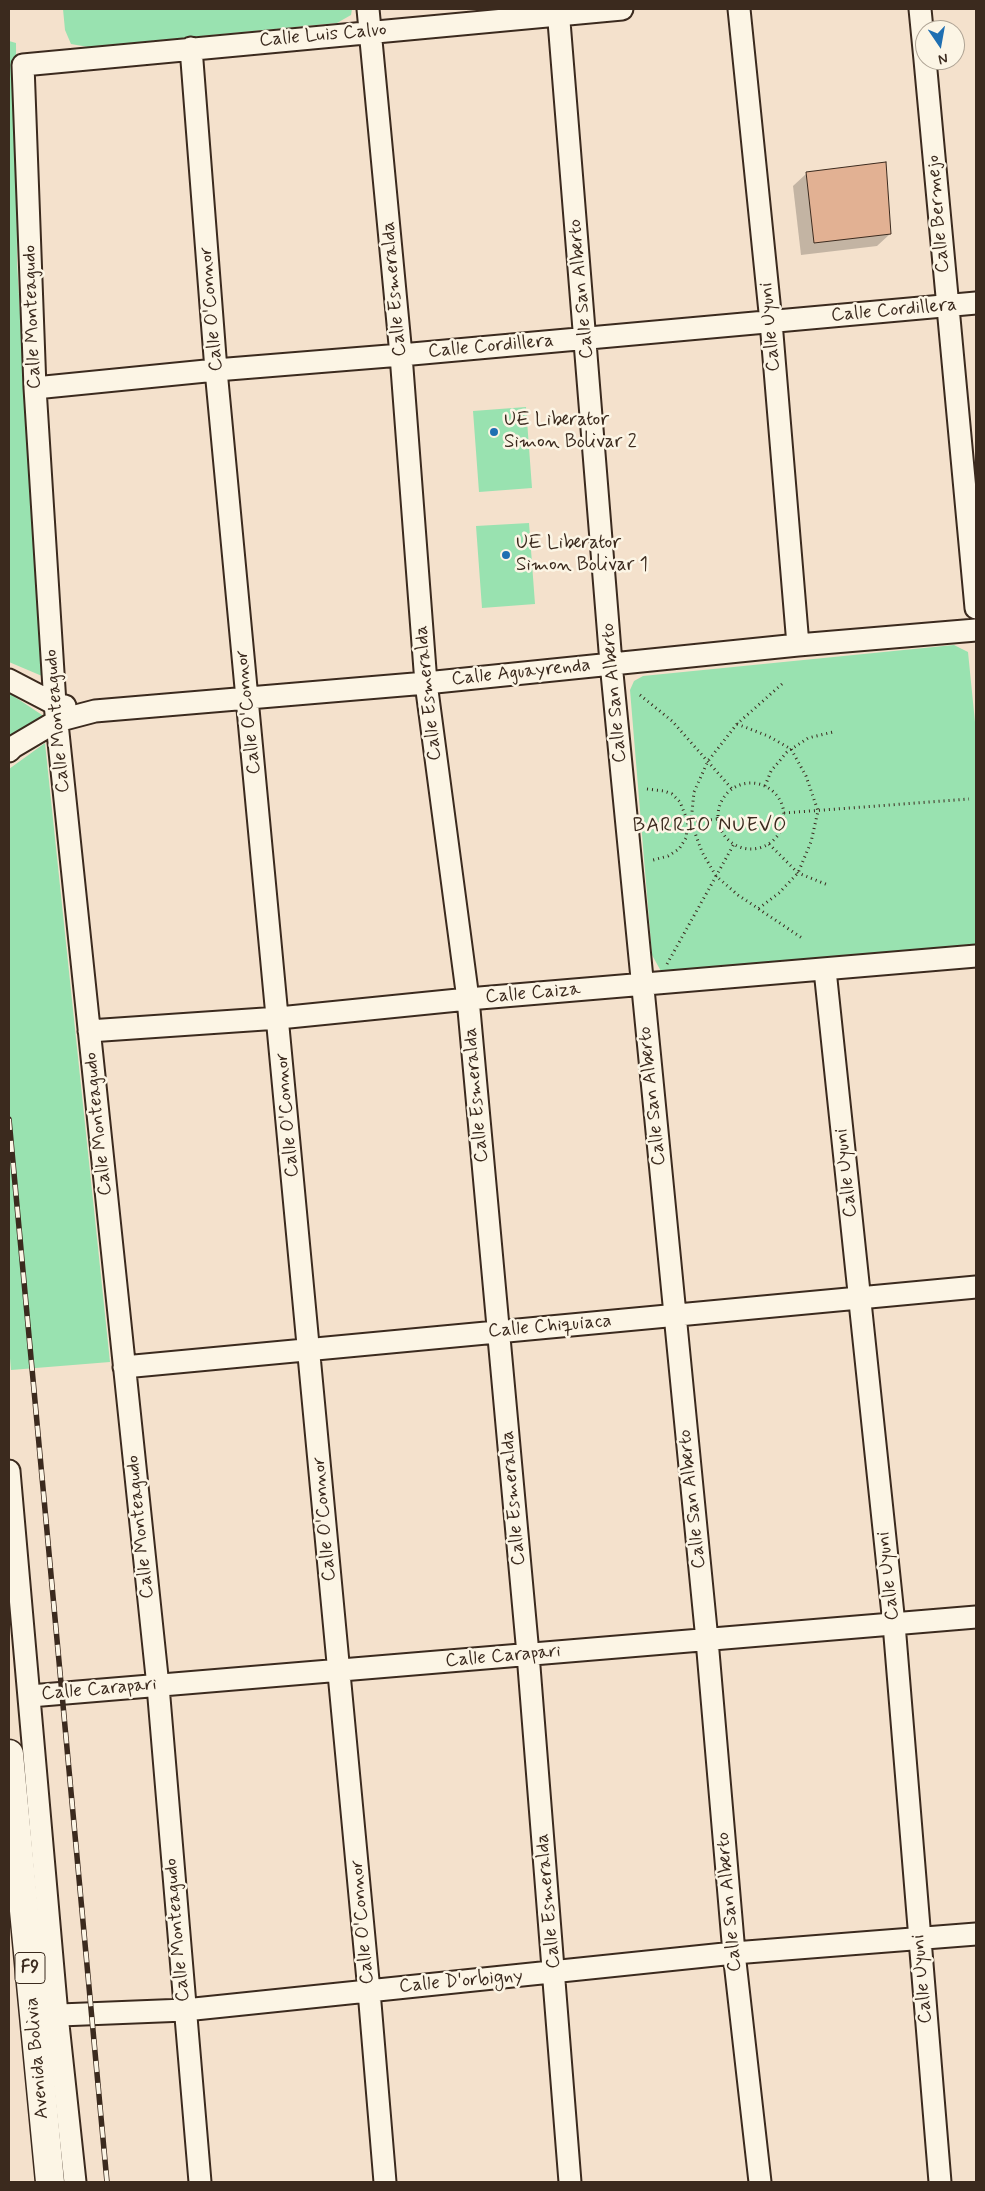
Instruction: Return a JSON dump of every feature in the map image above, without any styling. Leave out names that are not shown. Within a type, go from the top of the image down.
[{"type":"highway","name":"Avenida Bolivia","points":[[9,1754],[46,2016],[50,2182]]},
{"type":"street","name":"Calle Esmeralda","points":[[368,9],[401,355],[426,683],[468,999],[499,1332],[555,1973],[570,2182]]},
{"type":"street","name":"Calle Luis Calvo","points":[[23,65],[559,12],[622,9]]},
{"type":"street","name":"Calle Uyuni","points":[[739,9],[771,322],[798,645]]},
{"type":"street","name":"Calle San Alberto","points":[[559,12],[612,663],[707,1640],[734,1954],[760,2182]]},
{"type":"street","name":"Calle O'Connor","points":[[191,48],[216,370],[310,1349],[385,2182]]},
{"type":"street","name":"Calle Monteagudo","points":[[23,65],[36,388],[56,713],[158,1686],[200,2182]]},
{"type":"street","name":"Calle Bermejo","points":[[926,70],[976,608]]},
{"type":"street","name":"Calle Cordillera","points":[[36,388],[216,370],[586,339],[976,303]]},
{"type":"street","name":"Calle Aguayrenda","points":[[9,752],[56,713],[426,683],[798,645],[976,630]]},
{"type":"street","points":[[9,680],[56,713]]},
{"type":"street","name":"Calle Caiza","points":[[89,1031],[278,1018],[468,999],[976,956]]},
{"type":"street","name":"Calle Uyuni","points":[[825,970],[894,1624],[940,2182]]},
{"type":"street","name":"Calle Chiquiaca","points":[[124,1367],[976,1287]]},
{"type":"street","points":[[9,1471],[30,1696],[46,2016],[75,2182]]},
{"type":"street","name":"Calle Carapari","points":[[30,1696],[976,1617]]},
{"type":"street","name":"Calle D'orbigny","points":[[46,2016],[185,2010],[734,1954],[976,1934]]},
{"type":"path","points":[[653,860],[668,856],[679,849],[686,838],[694,792],[708,761],[737,724],[782,684]]},
{"type":"path","points":[[640,695],[672,721],[732,789]]},
{"type":"path","points":[[737,724],[768,736],[791,749],[806,776],[818,810],[811,842],[798,873],[779,893],[758,909]]},
{"type":"path","points":[[765,786],[771,771],[791,749],[808,738],[832,732]]},
{"type":"path","points":[[749,784],[765,786],[775,793],[781,802],[784,814],[781,831],[769,844],[751,849],[734,844],[726,838],[720,829],[718,819],[721,802],[732,789],[749,784]]},
{"type":"path","points":[[647,789],[672,794],[680,802],[702,852],[716,876],[758,909],[802,938]]},
{"type":"path","points":[[784,814],[969,799]]},
{"type":"path","points":[[690,822],[718,819]]},
{"type":"path","points":[[666,964],[734,844]]},
{"type":"path","points":[[769,844],[798,873],[828,885]]},
{"type":"green space","points":[[63,9],[352,9],[351,15],[337,23],[88,47],[71,44],[65,30]]},
{"type":"green space","points":[[9,41],[16,43],[17,263],[42,676],[9,662]]},
{"type":"green space","points":[[526,407],[532,488],[479,492],[473,411]]},
{"type":"green space","points":[[529,523],[535,604],[482,608],[476,526]]},
{"type":"green space","points":[[954,645],[968,652],[976,732],[976,947],[662,973],[652,955],[630,690],[634,681],[643,676]]},
{"type":"green space","points":[[9,693],[45,717],[9,737]]},
{"type":"green space","points":[[45,743],[110,1362],[11,1370],[9,1346],[9,769]]},
{"type":"building","points":[[886,162],[891,234],[814,243],[806,172]]},
{"type":"railway","points":[[9,1119],[107,2182]]},
{"type":"place","name":"UE Liberator Simon Bolivar 2","points":[[494,432]]},
{"type":"place","name":"UE Liberator Simon Bolivar 1","points":[[506,555]]},
{"type":"district","name":"BARRIO NUEVO","points":[[710,827]]}]
